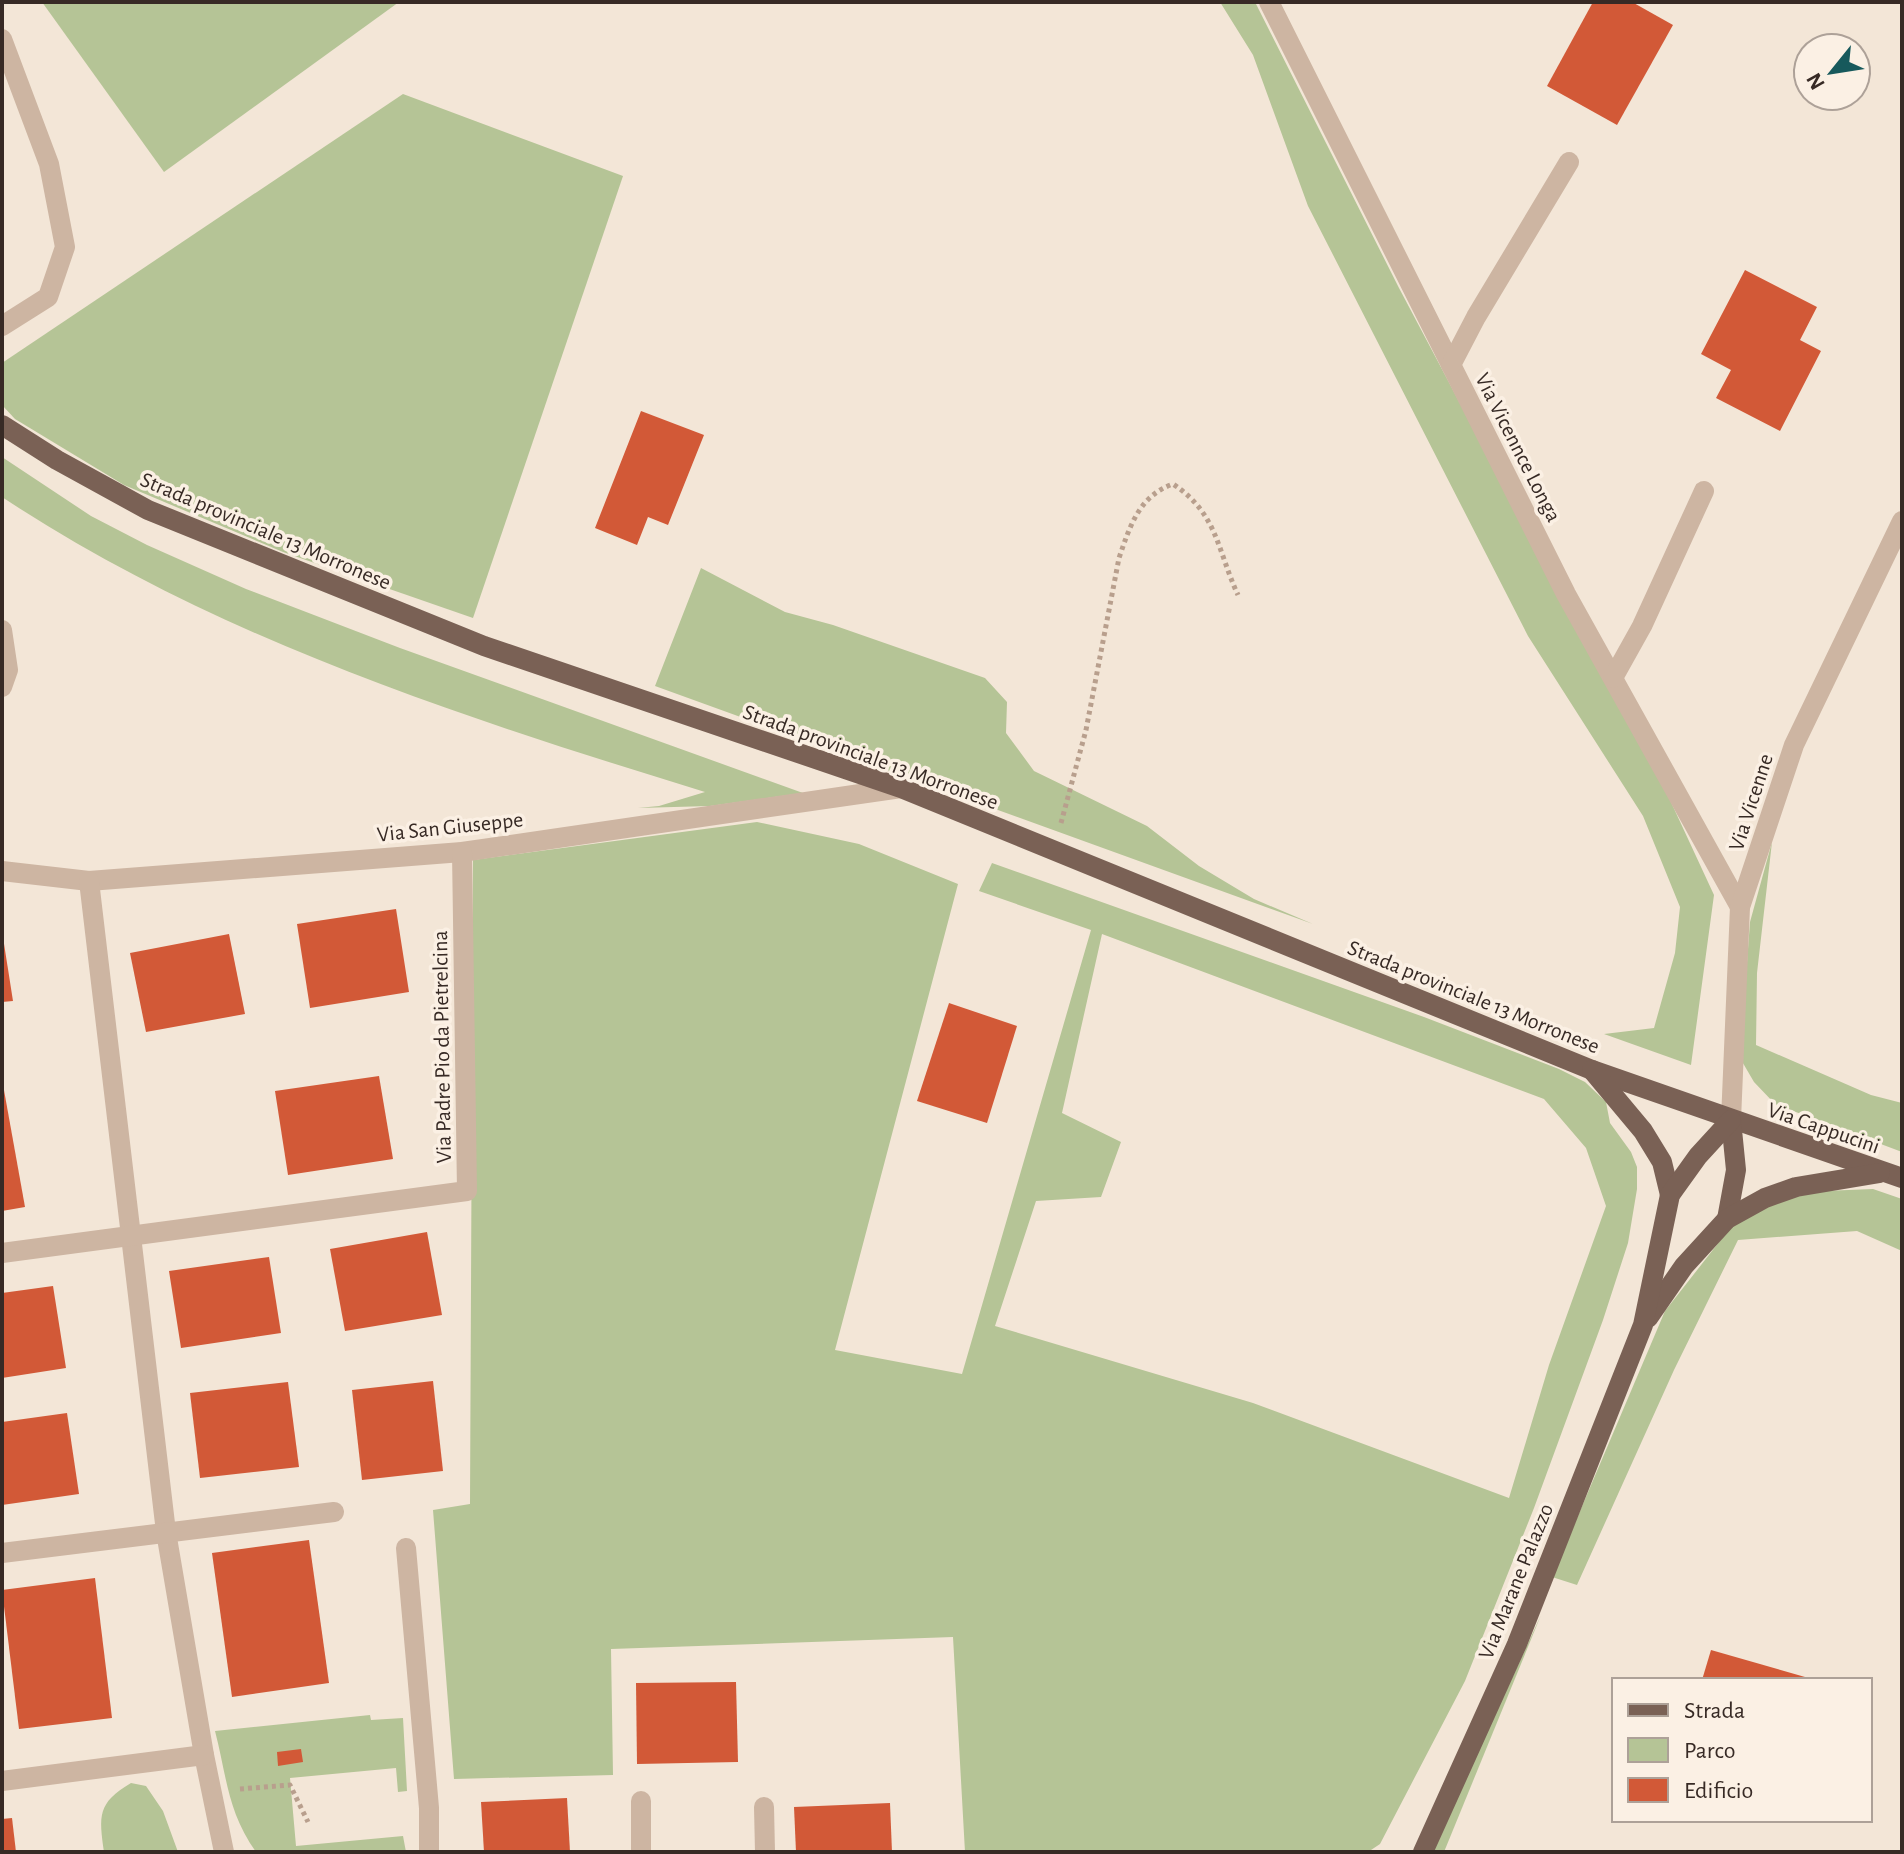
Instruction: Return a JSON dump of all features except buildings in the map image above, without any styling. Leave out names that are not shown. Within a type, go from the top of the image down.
[{"type":"main road","name":"Strada provinciale 13 Morronese","points":[[2,425],[57,460],[148,510],[484,646],[901,788],[1592,1070],[1731,1120]]},
{"type":"main road","name":"Via Marane Palazzo","points":[[1592,1070],[1650,1141],[1662,1162],[1670,1195]]},
{"type":"main road","name":"Via Marane Palazzo","points":[[1423,1852],[1517,1644],[1643,1325],[1670,1195],[1698,1156],[1731,1120]]},
{"type":"main road","name":"Via Cappucini","points":[[1731,1120],[1893,1175]]},
{"type":"main road","points":[[1727,1219],[1736,1170],[1731,1120]]},
{"type":"main road","name":"Via Marane Palazzo","points":[[1643,1325],[1684,1266],[1727,1219],[1765,1198],[1796,1187],[1893,1175]]},
{"type":"street","name":"Via Vicennce Longa","points":[[1269,2],[1566,594],[1740,907]]},
{"type":"street","points":[[2,39],[49,164],[65,247],[48,297],[2,326]]},
{"type":"street","points":[[1451,365],[1476,317],[1569,162]]},
{"type":"street","points":[[1613,678],[1642,626],[1704,491]]},
{"type":"street","name":"Via Vicenne","points":[[1731,1120],[1740,907],[1794,745],[1902,521]]},
{"type":"street","points":[[2,630],[8,670],[2,687]]},
{"type":"street","name":"Via San Giuseppe","points":[[2,871],[89,881],[462,852],[901,788]]},
{"type":"street","name":"Via Padre Pio da Pietrelcina","points":[[2,1253],[467,1191],[462,852]]},
{"type":"street","points":[[89,881],[166,1532],[224,1852]]},
{"type":"street","points":[[2,1553],[334,1512]]},
{"type":"street","points":[[406,1548],[429,1808],[429,1852]]},
{"type":"street","points":[[2,1781],[204,1755]]},
{"type":"street","points":[[641,1801],[641,1852]]},
{"type":"street","points":[[764,1807],[765,1852]]},
{"type":"path","points":[[1054,851],[1086,730],[1119,558],[1142,503],[1158,490],[1173,484],[1193,498],[1211,524],[1238,595]]},
{"type":"path","points":[[212,1793],[290,1785],[308,1822]]},
{"type":"green space","points":[[42,2],[399,2],[164,172]]},
{"type":"green space","points":[[1220,2],[1255,2],[1399,288],[1670,800],[1714,895],[1691,1065],[1604,1034],[1654,1028],[1675,953],[1680,907],[1643,816],[1528,636],[1308,206],[1253,55]]},
{"type":"green space","points":[[403,94],[623,176],[473,618],[283,552],[124,485],[15,419],[2,405],[2,363]]},
{"type":"green space","points":[[2,457],[91,516],[246,589],[400,648],[803,793],[710,806],[638,808],[659,806],[705,792],[432,703],[254,633],[83,547],[2,497]]},
{"type":"green space","points":[[701,568],[785,612],[833,625],[985,678],[1007,702],[1006,733],[1034,771],[1147,826],[1199,866],[1254,899],[1313,924],[655,686]]},
{"type":"green space","points":[[757,822],[859,844],[958,884],[835,1350],[962,1374],[1091,930],[979,891],[992,863],[1424,1017],[1559,1069],[1585,1082],[1606,1102],[1610,1123],[1631,1152],[1637,1167],[1637,1189],[1628,1243],[1534,1508],[1465,1681],[1380,1844],[1368,1852],[965,1852],[953,1637],[611,1649],[613,1775],[454,1779],[433,1510],[470,1504],[473,860]],"holes":[[[1102,934],[1544,1099],[1586,1148],[1606,1206],[1549,1365],[1509,1498],[1253,1403],[995,1326],[1036,1201],[1101,1197],[1121,1142],[1062,1113]]]},
{"type":"green space","points":[[1772,842],[1757,973],[1756,1045],[1871,1095],[1902,1103],[1902,1152],[1775,1104],[1754,1082],[1740,1058],[1750,922]]},
{"type":"green space","points":[[1873,1189],[1902,1199],[1902,1251],[1857,1231],[1738,1240],[1674,1370],[1577,1585],[1552,1577],[1665,1311],[1723,1237],[1736,1223],[1799,1192]]},
{"type":"green space","points":[[1541,1615],[1444,1852],[1433,1852],[1439,1837]]},
{"type":"green space","points":[[370,1715],[371,1720],[403,1718],[407,1791],[398,1792],[396,1768],[290,1778],[296,1846],[403,1836],[406,1852],[256,1852],[233,1808],[215,1731]]},
{"type":"green space","points":[[131,1783],[146,1786],[163,1811],[178,1852],[104,1852],[101,1820],[106,1804]]}]
